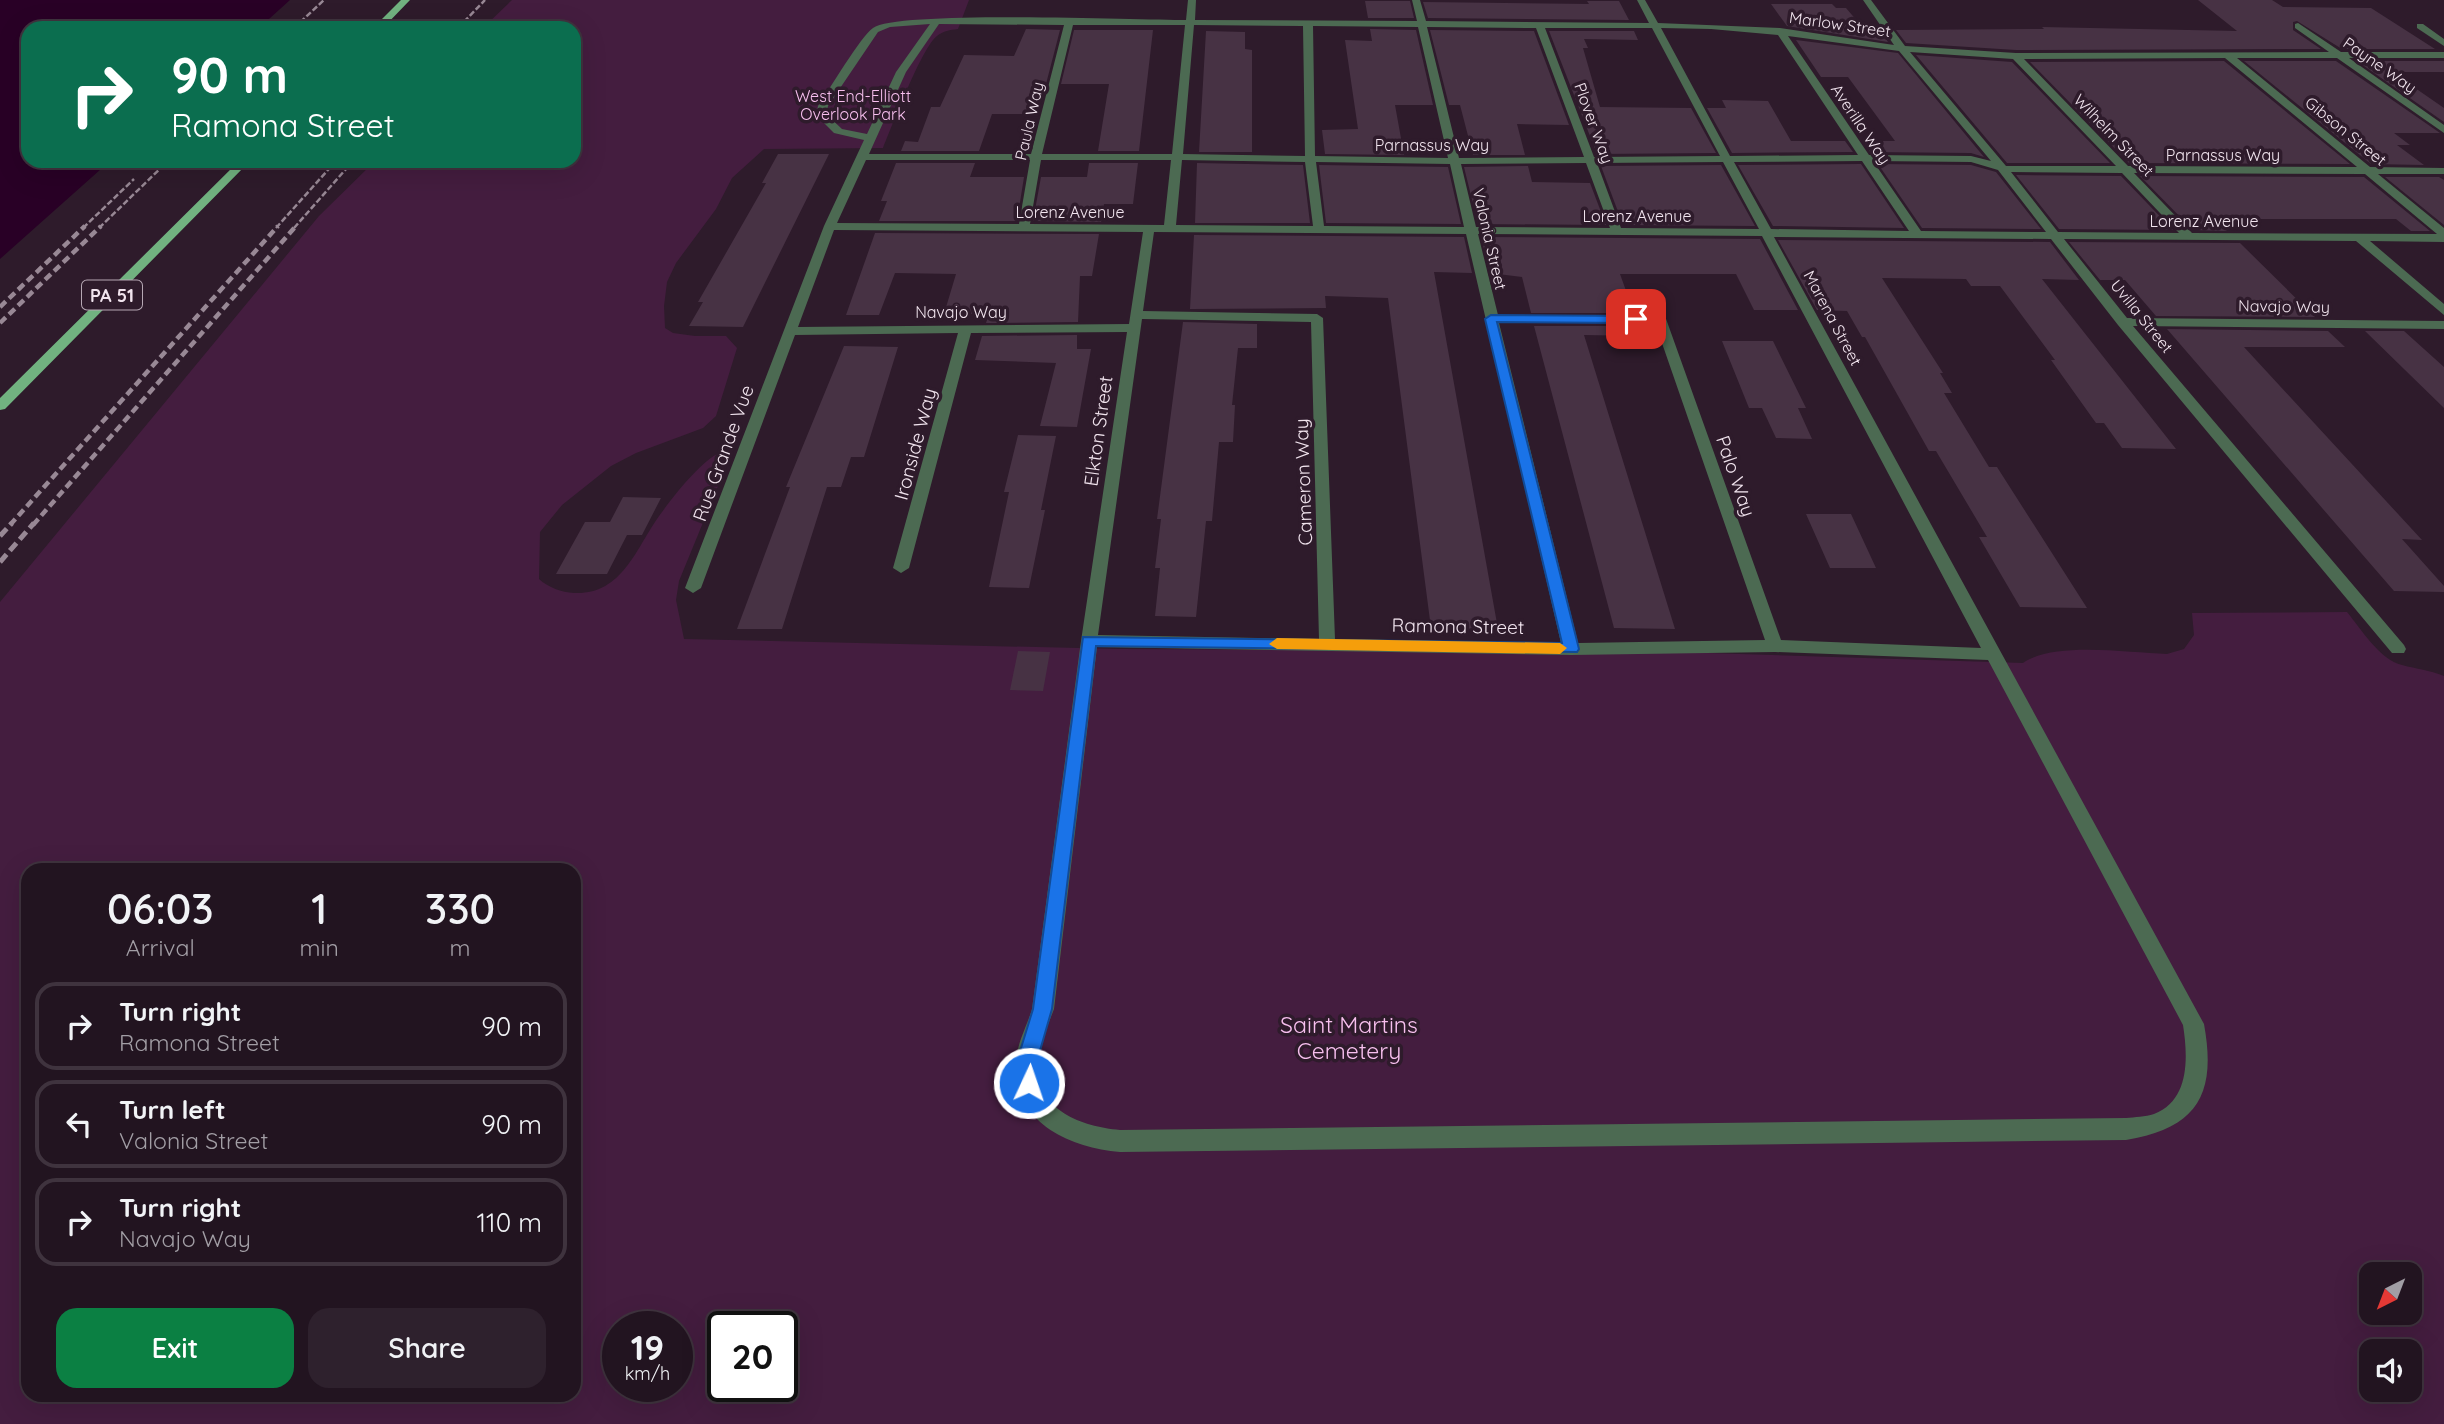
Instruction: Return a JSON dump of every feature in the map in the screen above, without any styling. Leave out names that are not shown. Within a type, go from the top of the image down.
[{"type":"main road","points":[[385,21],[406,0]]},
{"type":"main road","name":"PA 51","points":[[0,406],[238,168]]},
{"type":"street","points":[[1170,228],[1174,157],[1192,0]]},
{"type":"street","name":"Valonia Street","points":[[1416,0],[1571,649]]},
{"type":"street","name":"Marena Street","points":[[1089,641],[1043,1009],[1027,1061],[1029,1083],[1037,1103],[1051,1120],[1071,1133],[1095,1140],[1120,1141],[2126,1129],[2160,1123],[2178,1110],[2191,1092],[2198,1072],[2199,1049],[2193,1024],[1641,0]]},
{"type":"street","name":"Uvilla Street","points":[[1867,0],[1902,49],[2002,168],[2123,322],[2398,649]]},
{"type":"street","points":[[830,226],[901,72],[937,20]]},
{"type":"street","name":"Marlow Street","points":[[870,138],[832,128],[821,115],[823,106],[875,30],[900,22],[937,20],[1656,26],[1780,31],[1902,49],[2016,56],[2444,55]]},
{"type":"street","name":"Paula Way","points":[[1024,227],[1036,156],[1069,22]]},
{"type":"street","points":[[1308,24],[1310,160],[1319,229]]},
{"type":"street","name":"Plover Way","points":[[1540,26],[1617,232]]},
{"type":"street","name":"Payne Way","points":[[2298,26],[2444,130]]},
{"type":"street","points":[[2420,26],[2444,43]]},
{"type":"street","name":"Averilla Way","points":[[1780,31],[1917,234]]},
{"type":"street","name":"Gibson Street","points":[[2226,54],[2370,170],[2444,236]]},
{"type":"street","name":"Wilhelm Street","points":[[2016,56],[2189,236]]},
{"type":"street","name":"Parnassus Way","points":[[863,157],[1174,157],[1455,162],[1865,158],[1971,159],[2002,168],[2126,171],[2444,171]]},
{"type":"street","name":"Lorenz Avenue","points":[[830,226],[2444,236]]},
{"type":"street","name":"Rue Grande Vue","points":[[694,588],[830,226]]},
{"type":"street","name":"Elkton Street","points":[[1089,641],[1149,228]]},
{"type":"street","points":[[2360,237],[2444,311]]},
{"type":"street","name":"Navajo Way","points":[[789,331],[965,330],[1134,322],[1317,318]]},
{"type":"street","name":"Cameron Way","points":[[1317,318],[1327,645]]},
{"type":"street","name":"Palo Way","points":[[1491,319],[1660,319],[1775,646]]},
{"type":"street","name":"Navajo Way","points":[[2123,322],[2444,325]]},
{"type":"street","name":"Ironside Way","points":[[901,568],[965,330]]},
{"type":"street","name":"Ramona Street","points":[[1089,641],[1571,649],[1775,646],[1994,654]]},
{"type":"green space","points":[[512,0],[969,0],[958,29],[937,36],[924,55],[883,148],[764,149],[732,178],[716,209],[676,263],[667,282],[664,306],[665,328],[673,333],[726,336],[737,348],[716,416],[703,428],[636,453],[611,466],[562,505],[540,532],[539,579],[560,591],[574,593],[590,592],[604,587],[625,569],[670,501],[700,467],[721,452],[730,450],[732,452],[679,581],[676,600],[684,639],[1121,649],[1675,652],[2023,663],[2037,656],[2072,650],[2167,654],[2184,649],[2194,635],[2192,613],[2347,612],[2386,657],[2402,665],[2444,676],[2444,1424],[0,1424],[0,602],[319,216],[368,168],[581,168],[581,21],[490,21]]},
{"type":"shaded area","points":[[0,0],[290,0],[267,21],[21,21],[21,168],[102,168],[0,259]]},
{"type":"building","points":[[2198,0],[2272,0],[2283,7],[2371,8],[2435,49],[2342,49],[2297,21],[2293,22],[2293,30],[2321,49],[2016,50],[1906,43],[1896,30],[2044,29],[2042,27],[2237,31]]},
{"type":"building","points":[[1365,1],[1410,1],[1414,18],[1368,18]]},
{"type":"building","points":[[1587,1],[1619,1],[1629,20],[1428,18],[1423,2],[1589,4]]},
{"type":"building","points":[[1771,4],[1832,4],[1836,8],[1846,8],[1864,29],[1880,30],[1888,42],[1787,26]]},
{"type":"building","points":[[1026,29],[1060,30],[1046,84],[1039,84],[1031,114],[992,114],[979,151],[901,151],[905,141],[918,142],[931,107],[940,107],[964,55],[1014,56]]},
{"type":"building","points":[[1370,29],[1416,30],[1433,105],[1395,105],[1404,155],[1325,154],[1322,130],[1358,129],[1345,40],[1372,41]]},
{"type":"building","points":[[1074,30],[1153,30],[1139,151],[1098,151],[1109,84],[1061,84]]},
{"type":"building","points":[[1430,30],[1534,31],[1569,125],[1517,124],[1525,155],[1473,155],[1460,105],[1449,105]]},
{"type":"building","points":[[1206,31],[1245,32],[1245,49],[1252,50],[1252,152],[1199,152]]},
{"type":"building","points":[[1549,31],[1634,31],[1638,40],[1584,39],[1588,48],[1583,48],[1600,107],[1691,108],[1716,153],[1597,154]]},
{"type":"building","points":[[1796,40],[1898,53],[1984,157],[1971,153],[1870,152],[1863,141],[1895,141],[1848,77],[1821,77]]},
{"type":"building","points":[[1916,55],[2012,62],[2110,163],[2007,163]]},
{"type":"building","points":[[2224,61],[2350,164],[2129,163],[2030,62]]},
{"type":"building","points":[[2244,61],[2336,61],[2440,133],[2394,133],[2410,145],[2397,145],[2424,165],[2371,164]]},
{"type":"building","points":[[2357,61],[2444,61],[2444,72],[2392,72],[2444,108],[2444,122]]},
{"type":"building","points":[[1722,100],[1768,101],[1791,141],[1845,141],[1853,152],[1732,153],[1707,108],[1726,108]]},
{"type":"building","points":[[778,154],[829,154],[743,327],[689,326],[703,302],[698,302],[766,183],[762,183]]},
{"type":"building","points":[[896,163],[975,163],[970,177],[1024,177],[1017,221],[879,221],[887,201],[881,201]]},
{"type":"building","points":[[1089,163],[1138,163],[1133,204],[1104,204],[1101,222],[1033,221],[1041,177],[1087,177]]},
{"type":"building","points":[[1197,163],[1303,165],[1310,223],[1195,223]]},
{"type":"building","points":[[1861,164],[1904,228],[1773,226],[1738,165]]},
{"type":"building","points":[[1878,164],[1971,165],[1996,172],[2041,229],[1922,228]]},
{"type":"building","points":[[1319,165],[1448,167],[1461,224],[1326,223]]},
{"type":"building","points":[[1721,165],[1755,226],[1623,225],[1601,166]]},
{"type":"building","points":[[1528,166],[1532,182],[1590,183],[1606,225],[1478,224],[1464,167]]},
{"type":"building","points":[[2016,175],[2121,176],[2173,230],[2059,229]]},
{"type":"building","points":[[2140,176],[2364,177],[2430,231],[2411,231],[2396,219],[2215,219],[2227,231],[2193,230]]},
{"type":"building","points":[[2385,177],[2439,177],[2444,180],[2444,225]]},
{"type":"building","points":[[875,233],[1099,234],[1092,276],[1080,276],[1078,322],[986,323],[989,314],[944,314],[956,274],[895,273],[879,315],[846,315]]},
{"type":"building","points":[[1194,235],[1464,237],[1472,273],[1434,272],[1498,629],[1431,628],[1388,298],[1325,296],[1326,308],[1190,309]]},
{"type":"building","points":[[1481,237],[1760,239],[1798,310],[1754,310],[1736,274],[1620,274],[1634,313],[1531,313],[1522,277],[1490,273]]},
{"type":"building","points":[[1778,240],[2050,242],[2079,280],[2042,279],[2176,449],[2122,448],[2104,423],[2096,423],[2051,360],[2055,360],[2000,286],[1971,286],[1966,279],[1882,278],[1943,373],[1940,373],[1952,393],[1944,393],[1989,467],[1997,467],[2087,608],[2020,607],[1979,537],[1987,537],[1936,451],[1929,451],[1865,337],[1862,337],[1847,311],[1817,310]]},
{"type":"building","points":[[2069,242],[2240,243],[2315,317],[2156,316],[2125,280],[2100,280]]},
{"type":"building","points":[[1183,322],[1257,324],[1257,348],[1238,348],[1232,405],[1235,405],[1233,442],[1219,442],[1212,521],[1206,521],[1196,617],[1155,616],[1160,568],[1155,568],[1161,519],[1157,519]]},
{"type":"building","points":[[1534,326],[1639,326],[1642,336],[1584,335],[1675,629],[1614,628]]},
{"type":"building","points":[[2167,329],[2328,331],[2345,347],[2244,347],[2422,540],[2402,539],[2444,586],[2444,592],[2394,591]]},
{"type":"building","points":[[2365,331],[2404,331],[2444,367],[2444,408]]},
{"type":"building","points":[[1077,335],[1077,349],[1091,349],[1077,427],[1040,426],[1056,363],[975,360],[982,336]]},
{"type":"building","points":[[1722,341],[1773,341],[1806,408],[1798,408],[1812,439],[1776,438],[1762,408],[1749,408]]},
{"type":"building","points":[[844,346],[898,347],[864,457],[851,457],[841,487],[827,487],[782,629],[737,629],[790,487],[786,487]]},
{"type":"building","points":[[1018,435],[1056,436],[1041,510],[1045,510],[1029,588],[989,587],[1009,492],[1004,492]]},
{"type":"building","points":[[623,497],[661,498],[642,535],[627,535],[607,574],[556,574],[585,522],[610,522]]},
{"type":"building","points":[[1806,514],[1851,514],[1876,568],[1830,568]]},
{"type":"building","points":[[1018,651],[1050,652],[1043,691],[1010,690]]},
{"type":"railway","points":[[302,21],[324,0]]},
{"type":"railway","points":[[465,21],[485,0]]},
{"type":"railway","points":[[99,228],[161,168]]},
{"type":"railway","points":[[276,228],[330,168]]},
{"type":"railway","points":[[294,228],[347,168]]},
{"type":"railway","points":[[83,228],[134,179]]},
{"type":"railway","points":[[0,307],[85,226]]},
{"type":"railway","points":[[0,323],[101,226]]},
{"type":"railway","points":[[10,525],[278,226]]},
{"type":"railway","points":[[33,525],[296,226]]},
{"type":"railway","points":[[0,536],[12,523]]},
{"type":"railway","points":[[0,562],[34,523]]},
{"type":"slow traffic","points":[[1277,644],[1560,648]]},
{"type":"route","points":[[1029,1083],[1027,1061],[1043,1009],[1089,641],[1571,649],[1491,319],[1636,319]]},
{"type":"park label","name":"West End-Elliott Overlook Park","points":[[853,105]]},
{"type":"park label","name":"Saint Martins Cemetery","points":[[1349,1037]]}]
